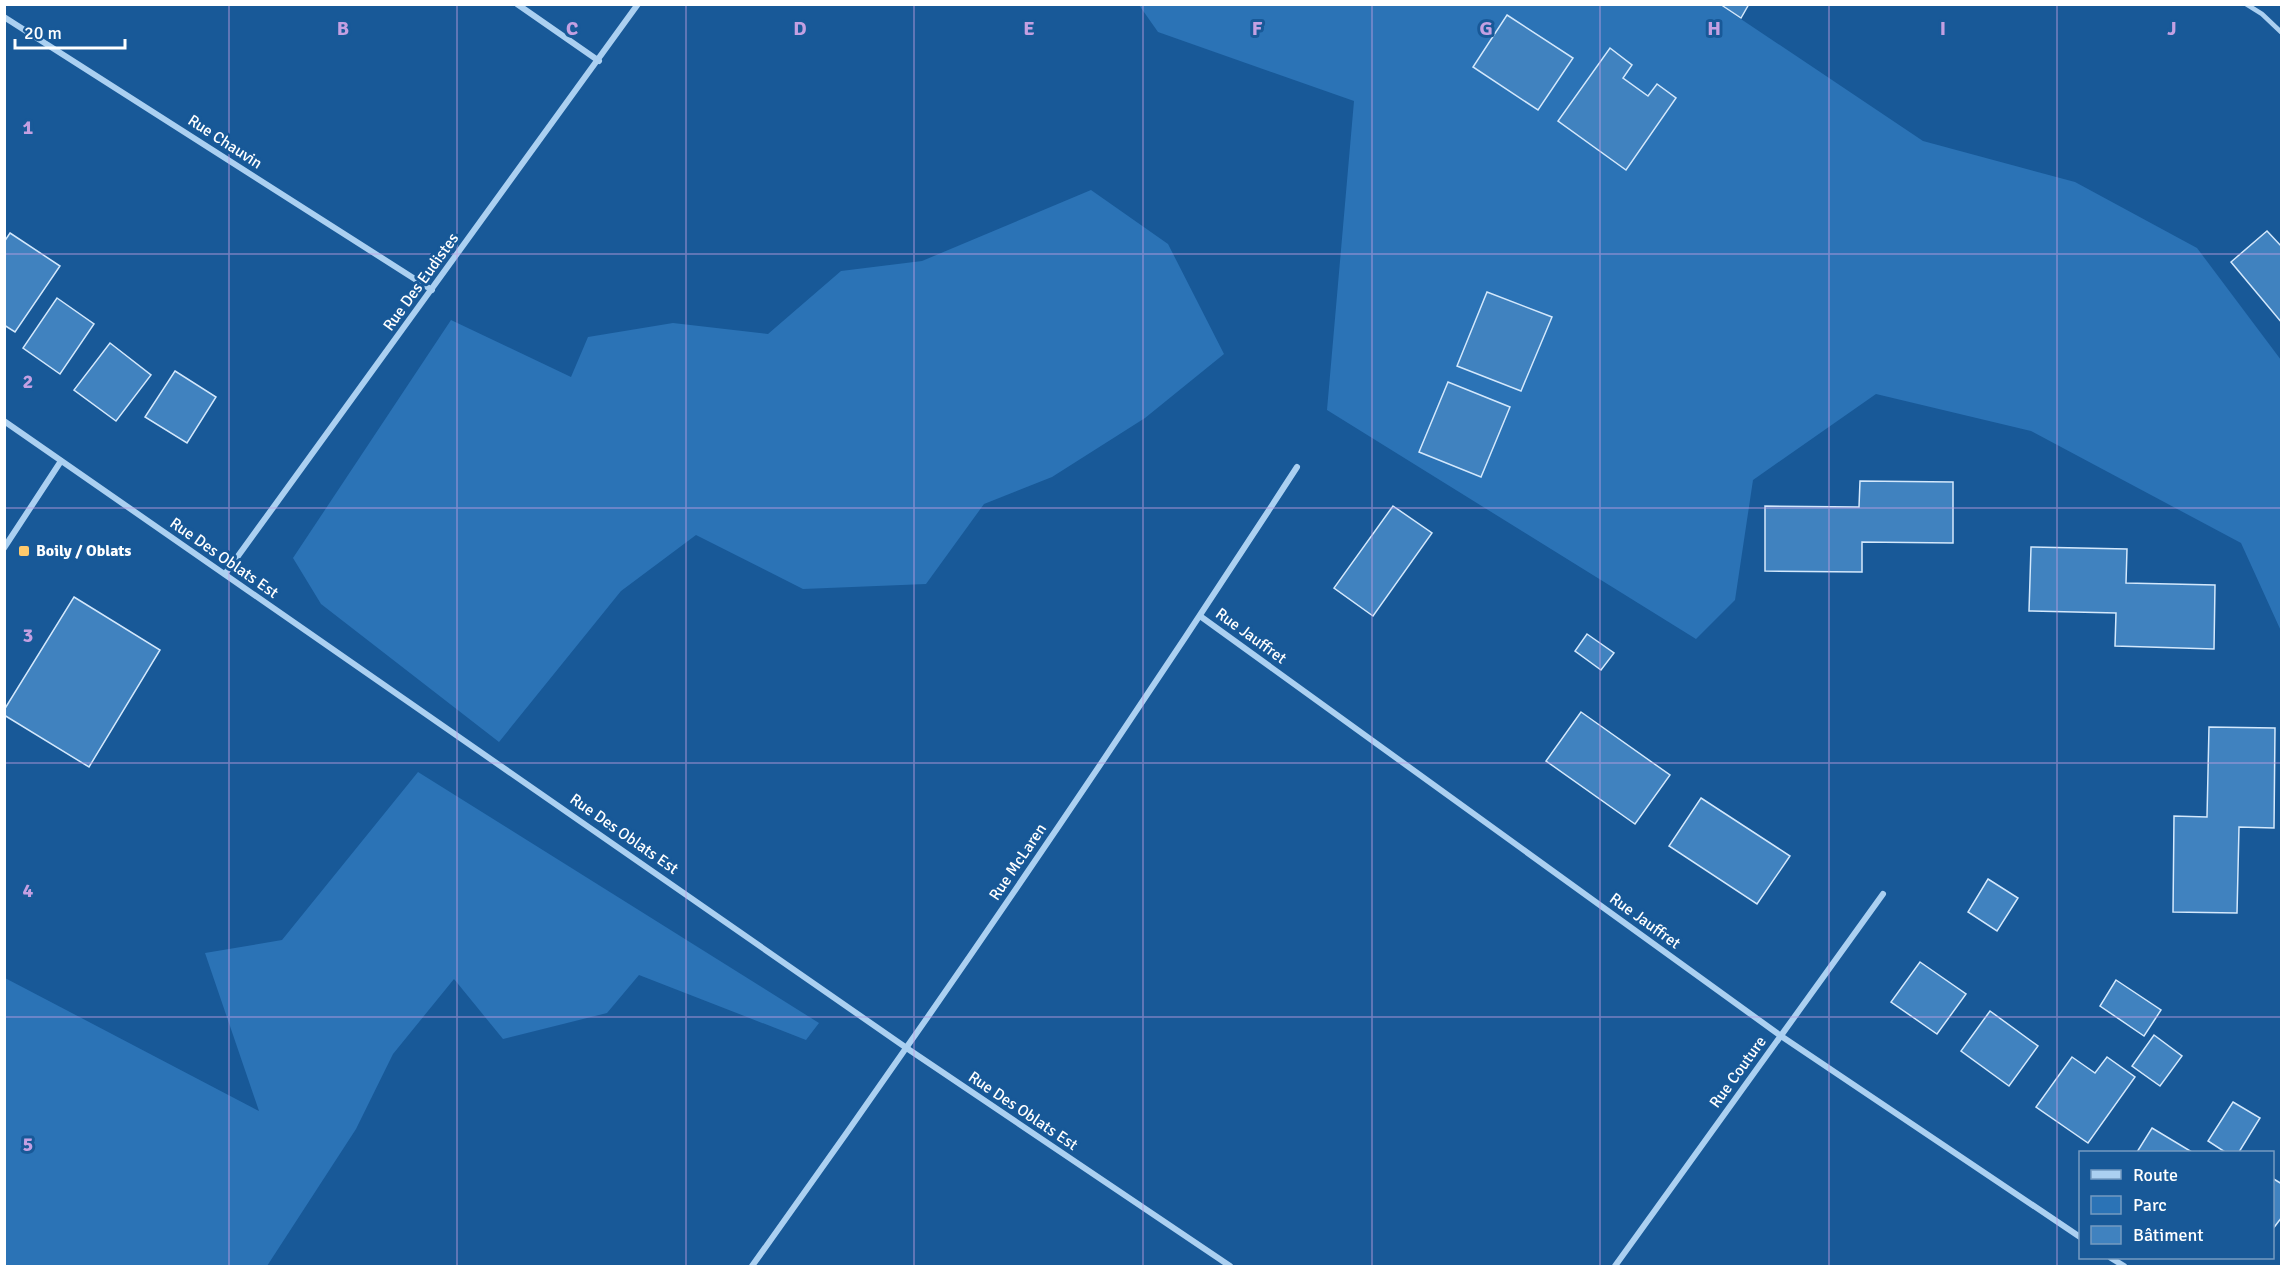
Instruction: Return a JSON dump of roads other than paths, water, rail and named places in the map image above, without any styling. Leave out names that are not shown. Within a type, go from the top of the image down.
[{"type":"street","points":[[517,4],[598,61]]},
{"type":"street","name":"Rue Des Eudistes","points":[[225,574],[638,4]]},
{"type":"street","name":"Rue Chauvin","points":[[4,17],[432,290]]},
{"type":"street","name":"Rue Des Oblats Est","points":[[4,421],[908,1049],[1230,1266]]},
{"type":"street","points":[[4,548],[61,461]]},
{"type":"street","name":"Rue McLaren","points":[[752,1266],[908,1049],[1200,616],[1297,467]]},
{"type":"street","name":"Rue Jauffret","points":[[1200,616],[1781,1036],[2079,1236]]},
{"type":"street","name":"Rue Couture","points":[[1615,1266],[1883,894]]},
{"type":"lane","points":[[2246,4],[2262,14],[2282,33]]},
{"type":"place","name":"Boily / Oblats","points":[[24,551]]}]
